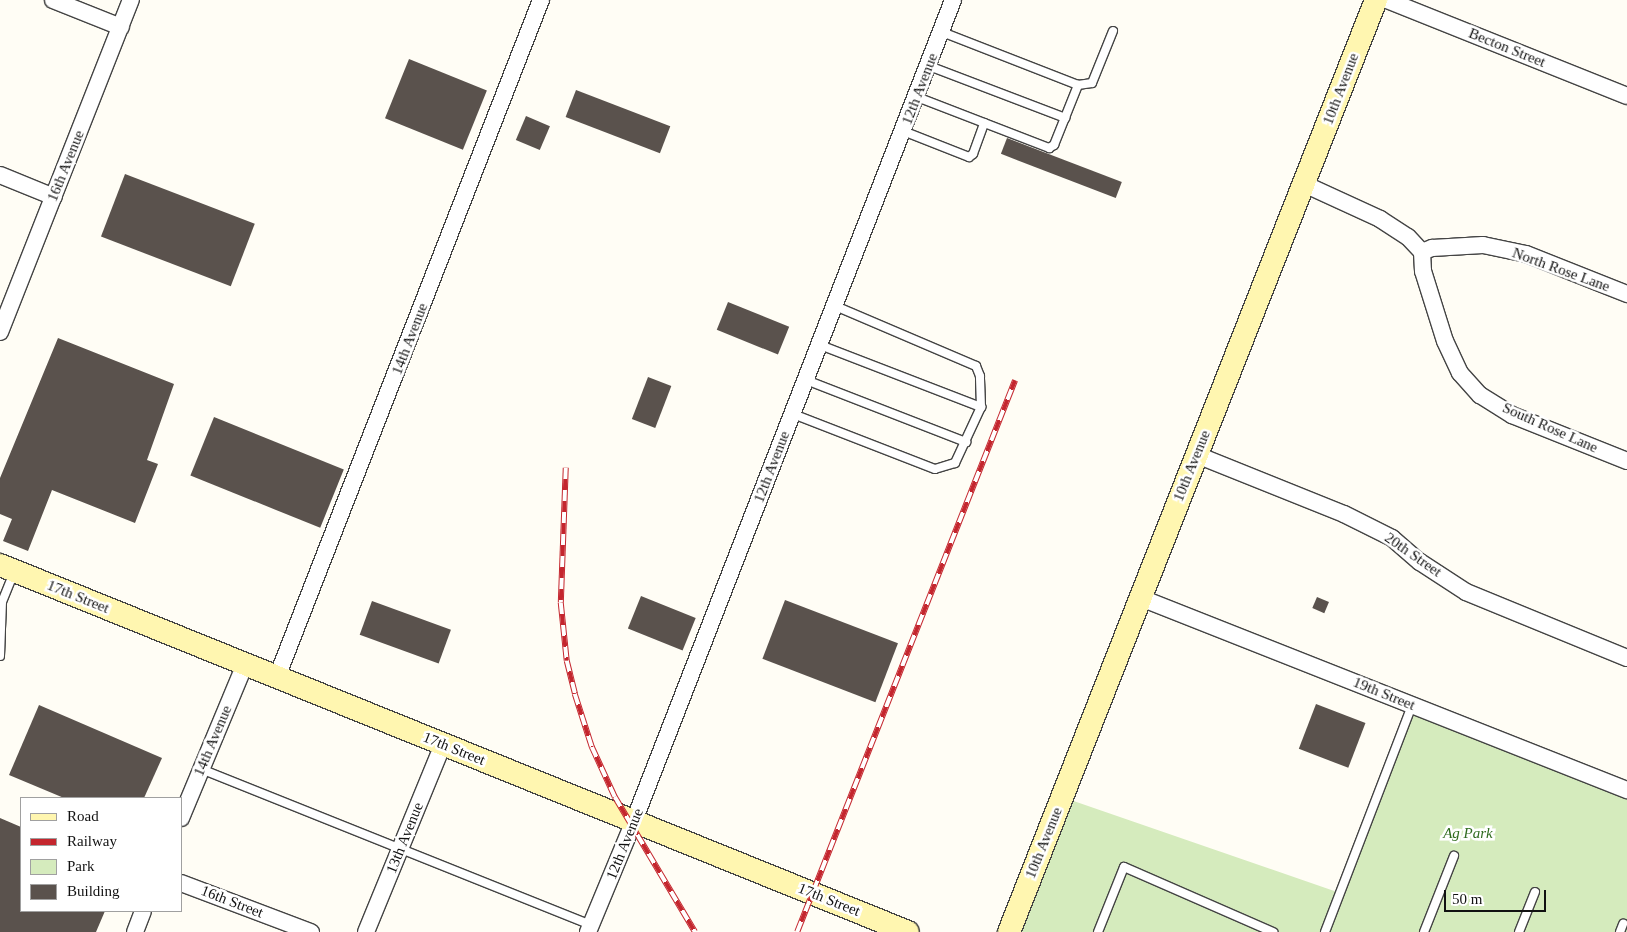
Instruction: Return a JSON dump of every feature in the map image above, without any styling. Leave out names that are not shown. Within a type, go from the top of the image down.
[{"type":"main road","name":"10th Avenue","points":[[1008,932],[1376,0]]},
{"type":"main road","name":"17th Street","points":[[7,568],[908,932]]},
{"type":"street","points":[[53,0],[121,27]]},
{"type":"street","name":"16th Avenue","points":[[0,332],[132,0]]},
{"type":"street","name":"14th Avenue","points":[[277,677],[542,0]]},
{"type":"street","name":"12th Avenue","points":[[590,929],[917,97],[953,0]]},
{"type":"street","name":"Becton Street","points":[[1387,0],[1627,96]]},
{"type":"street","points":[[0,175],[54,196]]},
{"type":"street","points":[[1304,184],[1380,219],[1408,237],[1422,252]]},
{"type":"street","name":"North Rose Lane","points":[[1422,252],[1432,248],[1483,245],[1526,254],[1627,294]]},
{"type":"street","name":"South Rose Lane","points":[[1422,252],[1423,271],[1445,341],[1460,373],[1480,395],[1512,415],[1627,461]]},
{"type":"street","name":"20th Street","points":[[1197,454],[1344,514],[1392,538],[1420,562],[1466,592],[1627,658]]},
{"type":"street","name":"19th Street","points":[[1141,598],[1627,790]]},
{"type":"street","name":"14th Avenue","points":[[182,816],[246,664]]},
{"type":"street","name":"13th Avenue","points":[[366,932],[443,744]]},
{"type":"street","name":"16th Street","points":[[182,883],[311,932]]},
{"type":"street","points":[[135,932],[143,912]]},
{"type":"lane","points":[[942,32],[1078,85],[1092,83],[1113,31]]},
{"type":"lane","points":[[928,66],[1065,118]]},
{"type":"lane","points":[[917,97],[1049,148],[1054,145],[1078,85]]},
{"type":"lane","points":[[903,131],[969,157],[973,154],[984,123]]},
{"type":"lane","points":[[793,414],[935,469],[955,463],[981,407],[980,376],[976,366],[835,306]]},
{"type":"lane","points":[[820,345],[981,407]]},
{"type":"lane","points":[[806,380],[966,442]]},
{"type":"lane","points":[[0,656],[2,602],[7,568]]},
{"type":"lane","points":[[1325,932],[1412,705]]},
{"type":"lane","points":[[202,769],[400,848],[590,929]]},
{"type":"lane","points":[[1424,932],[1454,856]]},
{"type":"lane","points":[[1098,932],[1124,867],[1273,932]]},
{"type":"lane","points":[[1519,932],[1535,892]]},
{"type":"green space","name":"Ag Park","points":[[1412,705],[1627,790],[1627,932],[1009,932],[1062,797],[1340,893]]},
{"type":"building","points":[[409,59],[487,90],[463,150],[385,118]]},
{"type":"building","points":[[576,90],[670,126],[660,153],[566,117]]},
{"type":"building","points":[[526,116],[550,126],[540,150],[516,140]]},
{"type":"building","points":[[1007,138],[1122,182],[1116,198],[1001,154]]},
{"type":"building","points":[[125,174],[255,224],[231,286],[101,237]]},
{"type":"building","points":[[728,302],[789,327],[778,355],[717,330]]},
{"type":"building","points":[[58,338],[174,384],[147,460],[158,464],[135,523],[52,490],[28,551],[3,541],[12,519],[0,514],[0,478]]},
{"type":"building","points":[[648,377],[671,386],[655,428],[632,419]]},
{"type":"building","points":[[214,417],[344,469],[320,528],[190,475]]},
{"type":"building","points":[[641,596],[696,618],[683,651],[628,628]]},
{"type":"building","points":[[1317,597],[1329,602],[1324,613],[1312,608]]},
{"type":"building","points":[[785,600],[898,643],[875,702],[762,659]]},
{"type":"building","points":[[372,601],[451,630],[439,664],[360,635]]},
{"type":"building","points":[[1316,704],[1365,723],[1348,768],[1299,749]]},
{"type":"building","points":[[39,705],[162,758],[144,797],[62,797],[9,775]]},
{"type":"building","points":[[0,818],[20,827],[20,912],[105,912],[96,932],[0,932]]},
{"type":"railway","points":[[797,932],[1015,380]]},
{"type":"railway","points":[[566,468],[561,603],[567,661],[575,694],[592,747],[615,797],[695,932]]}]
